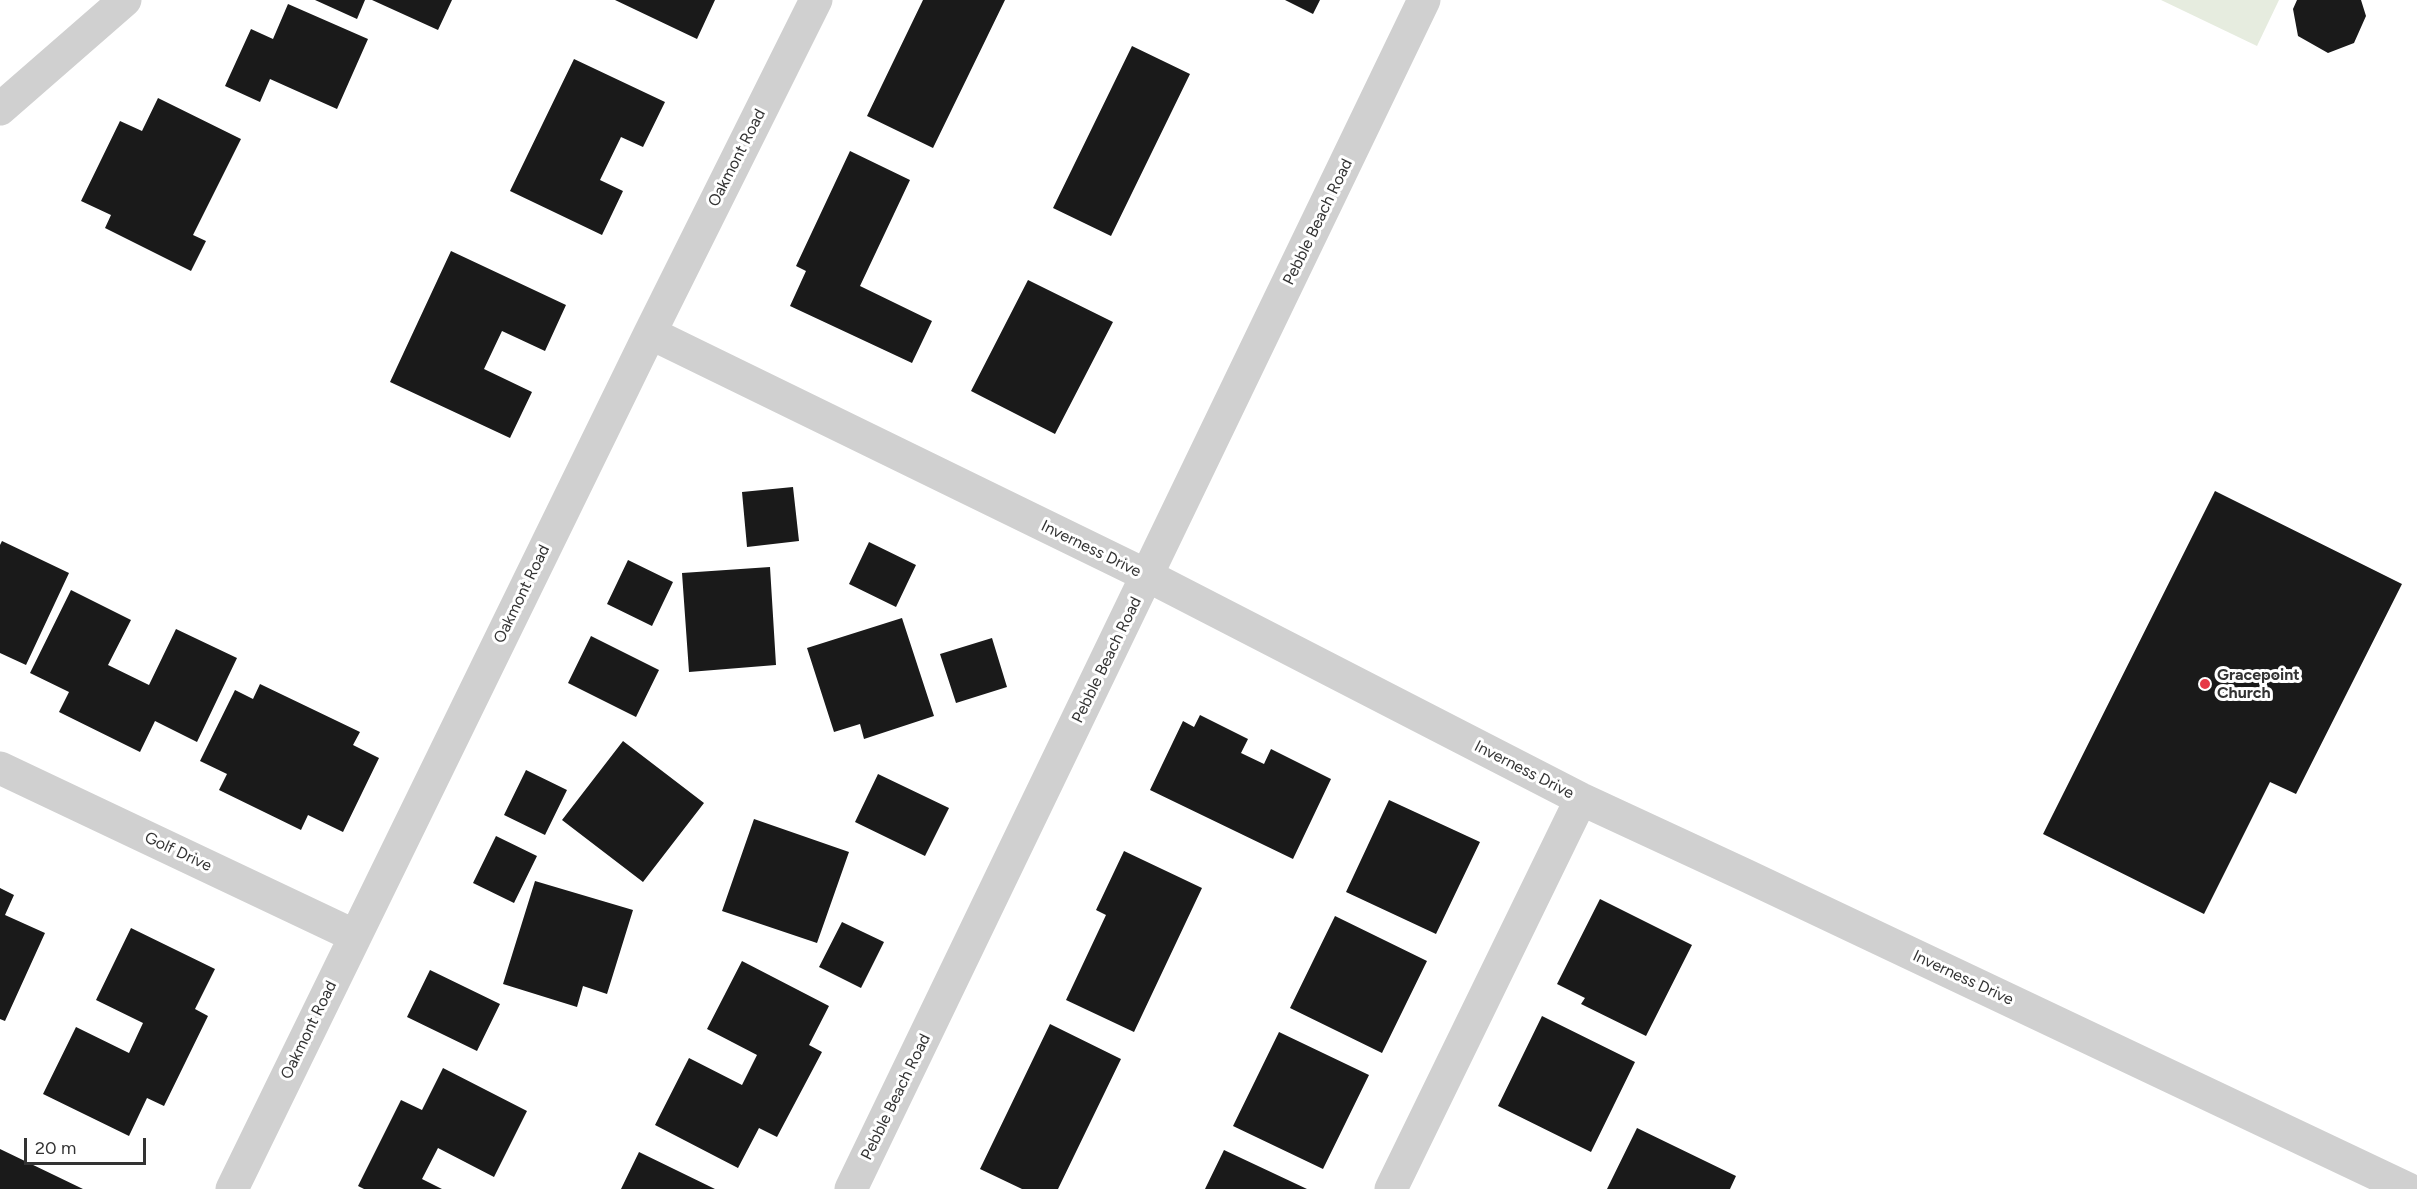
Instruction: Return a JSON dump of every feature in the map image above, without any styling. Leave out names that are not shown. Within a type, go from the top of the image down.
[{"type":"street","points":[[0,108],[125,0]]},
{"type":"street","name":"Oakmont Road","points":[[232,1189],[650,333],[816,0]]},
{"type":"street","name":"Pebble Beach Road","points":[[851,1189],[1424,0]]},
{"type":"street","name":"Inverness Drive","points":[[650,333],[1148,576],[1581,800],[1746,875],[2408,1189]]},
{"type":"street","name":"Golf Drive","points":[[0,768],[355,936]]},
{"type":"street","points":[[1391,1189],[1581,800]]},
{"type":"shaded area","points":[[2161,0],[2279,0],[2257,46]]},
{"type":"building","points":[[315,0],[365,0],[357,19]]},
{"type":"building","points":[[372,0],[452,0],[438,30]]},
{"type":"building","points":[[615,0],[715,0],[697,39]]},
{"type":"building","points":[[923,0],[1005,0],[933,148],[867,116]]},
{"type":"building","points":[[1285,0],[1320,0],[1313,14]]},
{"type":"building","points":[[2297,0],[2361,0],[2366,16],[2354,43],[2328,53],[2298,36],[2293,9]]},
{"type":"building","points":[[288,4],[368,39],[337,109],[270,79],[260,102],[225,86],[251,29],[273,39]]},
{"type":"building","points":[[1132,46],[1190,74],[1111,236],[1053,208]]},
{"type":"building","points":[[574,59],[665,102],[643,147],[621,137],[600,180],[623,191],[602,235],[510,191]]},
{"type":"building","points":[[158,98],[241,139],[193,235],[206,241],[191,271],[105,228],[111,215],[81,201],[120,121],[142,131]]},
{"type":"building","points":[[850,151],[910,180],[860,286],[932,321],[912,363],[790,306],[806,271],[796,266]]},
{"type":"building","points":[[451,251],[566,305],[545,351],[502,331],[484,369],[532,392],[510,438],[390,382]]},
{"type":"building","points":[[1028,280],[1113,322],[1055,434],[971,391]]},
{"type":"building","points":[[793,487],[799,541],[747,547],[742,492]]},
{"type":"building","points":[[2215,491],[2402,584],[2296,794],[2270,782],[2204,914],[2043,834]]},
{"type":"building","points":[[2,541],[69,573],[26,665],[0,653],[0,545]]},
{"type":"building","points":[[869,542],[916,565],[896,607],[849,584]]},
{"type":"building","points":[[628,560],[673,582],[652,626],[607,604]]},
{"type":"building","points":[[770,567],[776,665],[689,672],[682,573]]},
{"type":"building","points":[[71,590],[131,620],[108,665],[149,685],[176,629],[237,658],[197,742],[155,721],[140,752],[59,712],[69,692],[30,673]]},
{"type":"building","points":[[902,618],[934,716],[864,739],[860,724],[834,732],[807,648]]},
{"type":"building","points":[[591,636],[659,670],[636,717],[568,683]]},
{"type":"building","points":[[992,638],[1007,687],[956,703],[940,654]]},
{"type":"building","points":[[260,684],[360,732],[353,745],[379,758],[343,832],[308,815],[301,830],[219,790],[227,774],[200,761],[235,690],[253,699]]},
{"type":"building","points":[[1200,715],[1248,739],[1241,753],[1264,764],[1271,749],[1331,779],[1293,859],[1150,790],[1183,721],[1194,727]]},
{"type":"building","points":[[623,741],[704,803],[643,882],[562,820]]},
{"type":"building","points":[[526,770],[567,790],[545,835],[504,815]]},
{"type":"building","points":[[878,774],[949,808],[925,856],[855,822]]},
{"type":"building","points":[[1389,800],[1480,842],[1436,934],[1346,892]]},
{"type":"building","points":[[754,819],[849,852],[817,943],[722,911]]},
{"type":"building","points":[[496,836],[537,856],[514,903],[473,883]]},
{"type":"building","points":[[1124,851],[1202,888],[1134,1032],[1066,1000],[1106,915],[1096,910]]},
{"type":"building","points":[[535,881],[633,910],[607,994],[583,986],[577,1007],[503,984]]},
{"type":"building","points":[[0,888],[14,895],[5,915],[45,933],[5,1021],[0,1019]]},
{"type":"building","points":[[1600,899],[1692,945],[1646,1036],[1581,1004],[1585,998],[1557,984]]},
{"type":"building","points":[[1335,916],[1427,961],[1382,1053],[1290,1008]]},
{"type":"building","points":[[842,922],[884,942],[861,988],[819,967]]},
{"type":"building","points":[[131,928],[215,969],[195,1009],[208,1016],[164,1106],[147,1098],[129,1136],[43,1094],[76,1027],[129,1053],[143,1023],[96,1000]]},
{"type":"building","points":[[742,961],[829,1006],[809,1045],[822,1052],[777,1137],[759,1128],[738,1168],[655,1125],[689,1058],[742,1085],[757,1055],[707,1029]]},
{"type":"building","points":[[430,970],[500,1004],[477,1051],[407,1017]]},
{"type":"building","points":[[1542,1016],[1635,1062],[1591,1152],[1498,1106]]},
{"type":"building","points":[[1050,1024],[1121,1059],[1058,1189],[1022,1189],[980,1169]]},
{"type":"building","points":[[1279,1032],[1369,1075],[1323,1169],[1233,1126]]},
{"type":"building","points":[[443,1068],[527,1111],[494,1177],[438,1148],[422,1179],[442,1189],[364,1189],[358,1186],[401,1100],[422,1110]]},
{"type":"building","points":[[1637,1128],[1736,1176],[1730,1189],[1607,1189]]},
{"type":"building","points":[[0,1149],[83,1189],[0,1189]]},
{"type":"building","points":[[1224,1150],[1307,1189],[1205,1189]]},
{"type":"building","points":[[639,1152],[715,1189],[621,1189]]},
{"type":"place","name":"Gracepoint Church","points":[[2205,684]]}]
